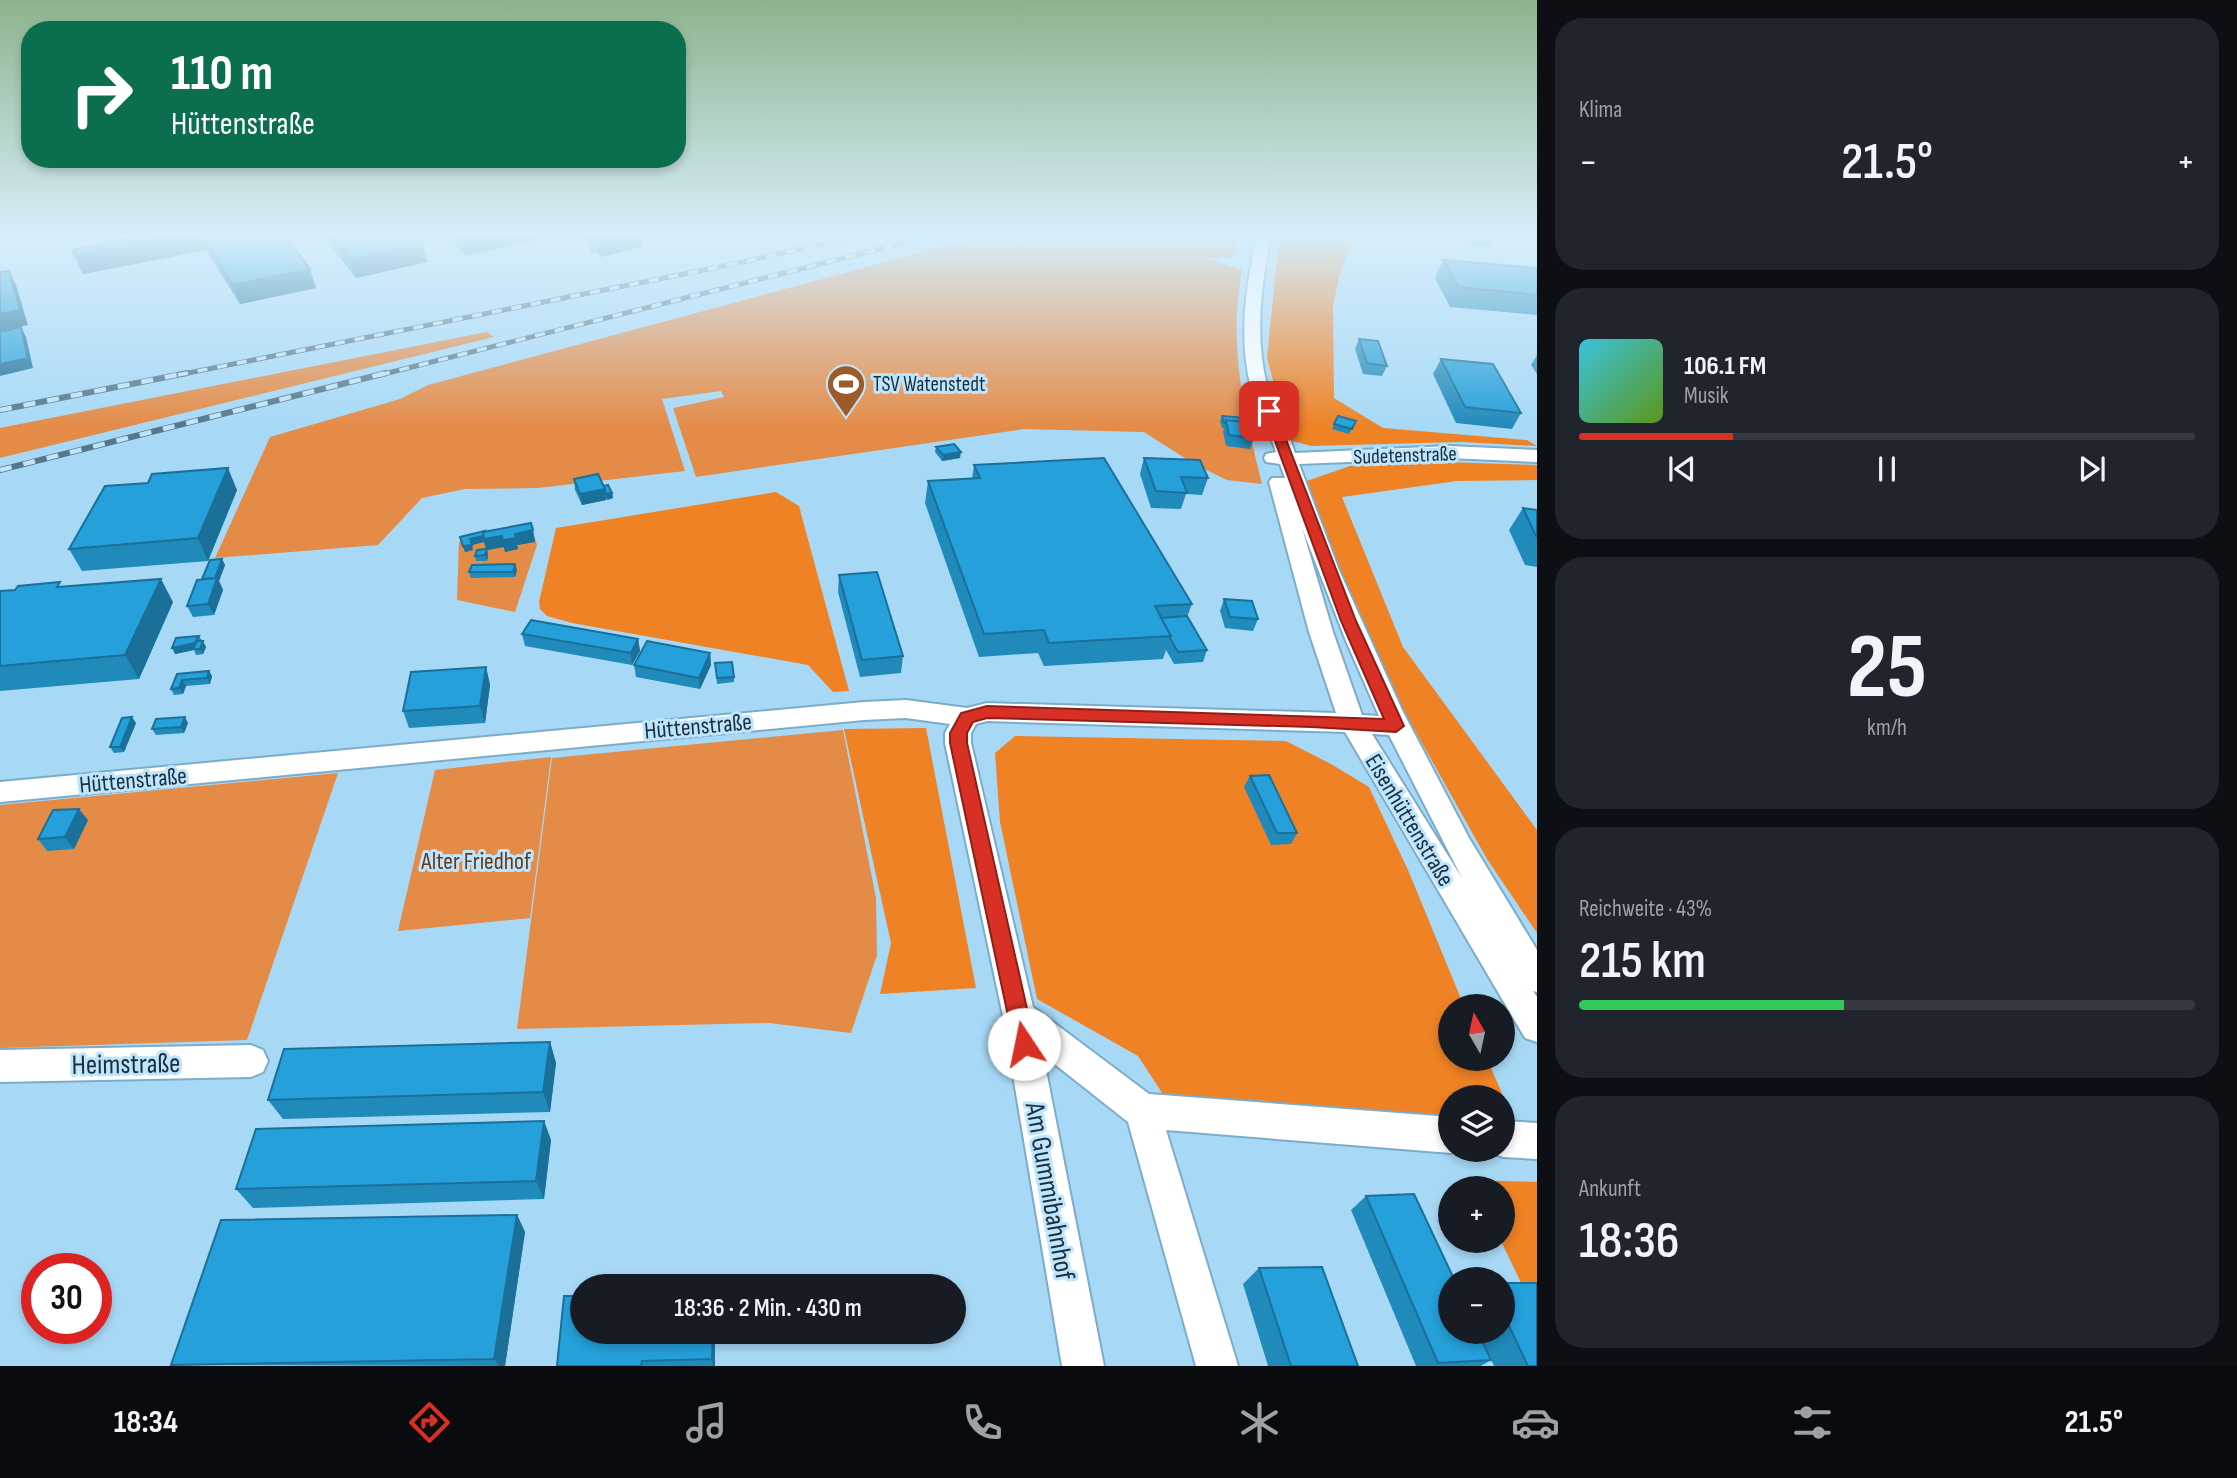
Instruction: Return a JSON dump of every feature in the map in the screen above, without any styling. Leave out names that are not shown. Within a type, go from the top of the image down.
[{"type":"street","name":"Eisenhüttenstraße","points":[[1255,300],[1258,376],[1262,396],[1277,426],[1280,459],[1321,632],[1352,723],[1537,1027]]},
{"type":"street","name":"Sudetenstraße","points":[[1280,459],[1449,452],[1537,456]]},
{"type":"street","name":"Eisenhüttenstraße","points":[[1280,459],[1396,726],[1444,819],[1537,978]]},
{"type":"street","name":"Hüttenstraße","points":[[0,792],[906,709],[967,718],[987,712],[1396,726]]},
{"type":"street","name":"Am Gummibahnhof","points":[[967,718],[958,733],[958,743],[1019,1016],[1083,1366]]},
{"type":"street","points":[[1019,1016],[1143,1111],[1438,1134]]},
{"type":"street","name":"Heimstraße","points":[[0,1066],[251,1061]]},
{"type":"street","points":[[1143,1111],[1217,1366]]},
{"type":"street","points":[[1515,1140],[1537,1141]]},
{"type":"green space","points":[[745,300],[1238,300],[1237,352],[1240,378],[1262,484],[1227,480],[1194,464],[1144,432],[1024,429],[696,477],[673,408],[724,397],[721,391],[662,399],[685,471],[538,488],[465,489],[422,498],[378,545],[215,558],[270,437],[400,399],[428,385]]},
{"type":"green space","points":[[487,332],[494,337],[0,458],[0,428]]},
{"type":"green space","points":[[531,526],[537,545],[515,612],[457,600],[459,542]]},
{"type":"green space","points":[[843,730],[876,898],[877,955],[851,1033],[769,1023],[517,1029],[552,758]]},
{"type":"green space","name":"Alter Friedhof","points":[[551,757],[530,918],[398,931],[435,770]]},
{"type":"green space","points":[[338,773],[247,1040],[0,1048],[0,805]]},
{"type":"shaded area","points":[[1273,300],[1334,300],[1334,398],[1383,428],[1527,440],[1537,446],[1461,442],[1311,446],[1289,440],[1267,358]]},
{"type":"shaded area","points":[[1447,462],[1537,465],[1537,480],[1457,481],[1342,497],[1403,647],[1537,830],[1537,933],[1487,859],[1381,670],[1301,483],[1350,466]]},
{"type":"shaded area","points":[[776,492],[799,506],[849,691],[833,692],[808,665],[572,623],[547,616],[540,609],[539,602],[556,528]]},
{"type":"shaded area","points":[[926,728],[976,988],[880,994],[891,943],[844,729]]},
{"type":"shaded area","points":[[1015,736],[1286,741],[1369,787],[1408,870],[1459,994],[1438,994],[1438,1071],[1492,1071],[1498,1085],[1438,1085],[1438,1141],[1176,1114],[1138,1056],[1037,999],[1000,822],[995,753]]},
{"type":"shaded area","points":[[1515,1123],[1527,1150],[1515,1149]]},
{"type":"shaded area","points":[[1515,1181],[1537,1182],[1537,1316],[1507,1253],[1515,1253]]},
{"type":"building","points":[[0,300],[17,300],[20,310],[0,314]]},
{"type":"building","points":[[21,327],[28,358],[0,364],[0,332]]},
{"type":"building","points":[[1359,339],[1378,341],[1387,366],[1367,363]]},
{"type":"building","points":[[1441,359],[1493,364],[1521,413],[1465,407]]},
{"type":"building","points":[[1222,416],[1246,418],[1248,422],[1226,420],[1224,423]]},
{"type":"building","points":[[1338,416],[1356,421],[1352,429],[1334,424]]},
{"type":"building","points":[[1226,420],[1250,423],[1254,438],[1229,435]]},
{"type":"building","points":[[954,444],[961,452],[943,455],[936,447]]},
{"type":"building","points":[[1104,458],[1192,604],[1155,606],[1171,636],[1049,643],[1044,630],[984,634],[928,481],[980,478],[974,465]]},
{"type":"building","points":[[1144,458],[1200,460],[1208,478],[1181,477],[1187,493],[1156,491]]},
{"type":"building","points":[[228,468],[198,538],[69,549],[105,486],[148,483],[152,474]]},
{"type":"building","points":[[598,474],[605,489],[580,494],[574,479]]},
{"type":"building","points":[[608,485],[612,493],[606,494],[604,486]]},
{"type":"building","points":[[1523,508],[1537,510],[1537,538]]},
{"type":"building","points":[[531,523],[533,530],[515,534],[516,538],[503,540],[502,536],[484,539],[483,532]]},
{"type":"building","points":[[484,531],[483,536],[470,539],[472,545],[463,546],[460,537]]},
{"type":"building","points":[[487,549],[485,555],[475,556],[477,550]]},
{"type":"building","points":[[222,559],[215,578],[202,579],[210,560]]},
{"type":"building","points":[[515,564],[513,572],[469,572],[472,565]]},
{"type":"building","points":[[877,572],[903,656],[862,660],[839,575]]},
{"type":"building","points":[[217,578],[208,604],[187,606],[197,580]]},
{"type":"building","points":[[161,579],[125,655],[0,666],[0,591],[15,590],[18,586],[60,582],[57,587]]},
{"type":"building","points":[[1224,599],[1252,601],[1258,619],[1230,617]]},
{"type":"building","points":[[1187,616],[1207,650],[1178,652],[1161,618]]},
{"type":"building","points":[[531,620],[638,639],[631,653],[522,634]]},
{"type":"building","points":[[199,636],[196,641],[203,641],[200,649],[193,649],[196,643],[172,648],[176,638]]},
{"type":"building","points":[[647,641],[710,653],[699,678],[634,665]]},
{"type":"building","points":[[732,662],[734,677],[717,678],[715,663]]},
{"type":"building","points":[[486,667],[480,706],[403,711],[411,672]]},
{"type":"building","points":[[209,671],[207,678],[182,680],[179,688],[171,689],[177,674]]},
{"type":"building","points":[[132,717],[120,747],[110,747],[122,718]]},
{"type":"building","points":[[185,717],[181,727],[152,729],[156,719]]},
{"type":"building","points":[[1269,775],[1297,833],[1277,833],[1250,776]]},
{"type":"building","points":[[79,809],[65,837],[38,839],[53,810]]},
{"type":"building","points":[[550,1042],[543,1092],[268,1100],[284,1049]]},
{"type":"building","points":[[544,1121],[536,1181],[236,1189],[256,1129]]},
{"type":"building","points":[[1414,1194],[1438,1245],[1438,1253],[1442,1253],[1448,1267],[1438,1267],[1438,1344],[1484,1344],[1491,1360],[1438,1363],[1366,1196]]},
{"type":"building","points":[[517,1215],[494,1359],[171,1365],[221,1220]]},
{"type":"building","points":[[1322,1267],[1358,1366],[1291,1366],[1259,1268]]},
{"type":"building","points":[[1515,1283],[1537,1283],[1537,1366],[1528,1366],[1515,1338]]},
{"type":"building","points":[[564,1296],[570,1296],[570,1344],[713,1344],[712,1359],[642,1361],[641,1366],[557,1366]]},
{"type":"railway","points":[[178,375],[555,300]]},
{"type":"railway","points":[[380,375],[678,300]]},
{"type":"railway","points":[[0,410],[187,373]]},
{"type":"railway","points":[[0,470],[386,373]]},
{"type":"place","name":"TSV Watenstedt","points":[[846,418]]},
{"type":"route","points":[[1024,1044],[958,743],[958,733],[967,718],[987,712],[1312,721],[1396,726],[1316,540],[1277,426],[1269,411]]}]
